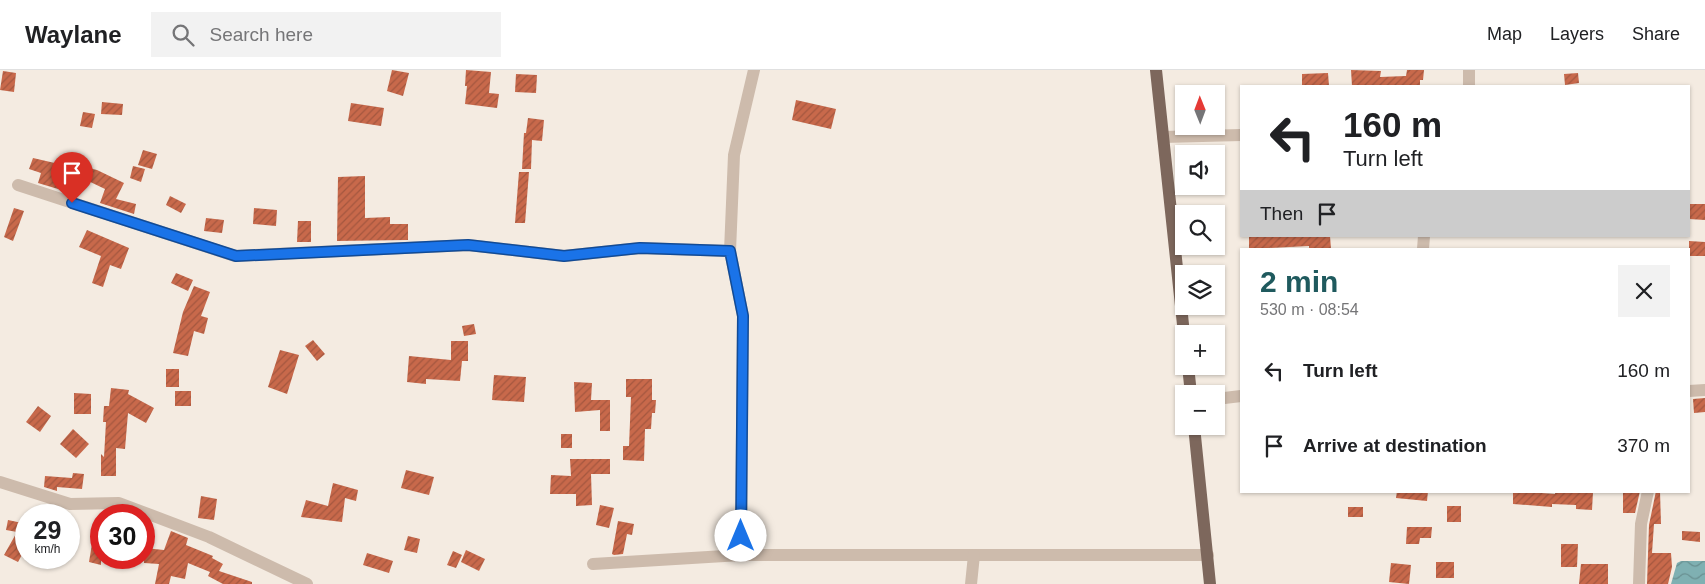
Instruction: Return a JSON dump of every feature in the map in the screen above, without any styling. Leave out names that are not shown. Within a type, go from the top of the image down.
[{"type":"main road","points":[[1156,70],[1183,325]]},
{"type":"main road","points":[[1195,435],[1210,584]]},
{"type":"street","points":[[741,556],[743,316],[730,251],[734,155],[754,70]]},
{"type":"street","points":[[1469,70],[1469,85]]},
{"type":"street","points":[[1163,137],[1240,135]]},
{"type":"street","points":[[18,185],[236,256],[468,245],[564,256],[640,248],[730,251]]},
{"type":"street","points":[[1690,391],[1705,390]]},
{"type":"street","points":[[1225,397],[1240,396]]},
{"type":"street","points":[[0,482],[70,504],[119,503],[210,537],[307,584]]},
{"type":"street","points":[[1639,584],[1641,524],[1648,493]]},
{"type":"street","points":[[971,584],[974,555]]},
{"type":"street","points":[[593,564],[741,556],[1208,555]]},
{"type":"water","points":[[1681,561],[1705,561],[1705,584],[1671,584],[1677,563]]},
{"type":"building","points":[[392,70],[409,73],[403,96],[387,91]]},
{"type":"building","points":[[466,70],[491,72],[489,93],[499,94],[497,108],[465,104]]},
{"type":"building","points":[[1351,70],[1381,71],[1380,77],[1406,76],[1407,70],[1424,70],[1423,80],[1420,80],[1420,85],[1352,85]]},
{"type":"building","points":[[3,71],[16,73],[14,92],[0,90]]},
{"type":"building","points":[[1328,73],[1329,85],[1302,85],[1302,74]]},
{"type":"building","points":[[1578,73],[1579,83],[1565,85],[1564,74]]},
{"type":"building","points":[[516,74],[537,75],[536,93],[515,92]]},
{"type":"building","points":[[796,100],[836,109],[831,129],[792,120]]},
{"type":"building","points":[[102,102],[123,104],[122,115],[101,114]]},
{"type":"building","points":[[351,103],[384,108],[381,126],[348,121]]},
{"type":"building","points":[[83,112],[95,114],[92,128],[80,126]]},
{"type":"building","points":[[528,118],[544,120],[542,141],[532,140],[531,169],[522,169],[524,133],[526,133]]},
{"type":"building","points":[[143,150],[157,154],[152,169],[138,165]]},
{"type":"building","points":[[33,158],[72,167],[72,164],[97,170],[124,183],[116,199],[136,204],[134,214],[100,203],[105,189],[82,178],[78,195],[38,183],[41,173],[29,169]]},
{"type":"building","points":[[133,166],[145,169],[141,182],[130,178]]},
{"type":"building","points":[[519,172],[529,172],[525,223],[515,223]]},
{"type":"building","points":[[365,176],[365,218],[390,217],[390,224],[408,224],[408,240],[337,241],[338,177]]},
{"type":"building","points":[[170,196],[186,204],[181,213],[166,205]]},
{"type":"building","points":[[1690,204],[1705,204],[1705,220],[1690,219]]},
{"type":"building","points":[[14,208],[24,211],[13,241],[4,237]]},
{"type":"building","points":[[254,208],[277,210],[276,226],[253,224]]},
{"type":"building","points":[[206,218],[224,220],[222,233],[204,231]]},
{"type":"building","points":[[298,221],[311,221],[311,242],[297,242]]},
{"type":"building","points":[[87,230],[129,248],[121,269],[110,265],[103,287],[92,283],[101,256],[79,247]]},
{"type":"building","points":[[1249,237],[1330,237],[1331,248],[1309,248],[1309,246],[1249,248]]},
{"type":"building","points":[[1689,241],[1705,242],[1705,256],[1690,256]]},
{"type":"building","points":[[176,273],[193,280],[188,291],[171,283]]},
{"type":"building","points":[[194,286],[210,292],[201,316],[208,318],[204,334],[194,331],[188,356],[173,353],[183,312]]},
{"type":"building","points":[[474,324],[476,334],[464,336],[462,326]]},
{"type":"building","points":[[313,340],[325,354],[317,361],[305,346]]},
{"type":"building","points":[[451,341],[468,341],[468,361],[462,361],[460,381],[426,379],[426,384],[407,382],[409,356],[451,360]]},
{"type":"building","points":[[280,350],[299,355],[287,394],[268,387]]},
{"type":"building","points":[[166,369],[179,369],[179,387],[166,387]]},
{"type":"building","points":[[494,375],[526,377],[524,402],[492,400]]},
{"type":"building","points":[[626,379],[652,379],[652,400],[656,400],[655,413],[652,413],[651,429],[645,429],[644,461],[623,460],[623,446],[629,446],[631,397],[626,397]]},
{"type":"building","points":[[574,382],[592,383],[591,400],[610,400],[610,431],[600,431],[600,410],[575,412]]},
{"type":"building","points":[[111,388],[129,390],[128,394],[154,408],[146,423],[128,413],[125,449],[116,448],[116,476],[101,476],[101,454],[104,457],[106,422],[103,422],[104,406],[109,406]]},
{"type":"building","points":[[175,391],[191,391],[191,406],[175,406]]},
{"type":"building","points":[[74,393],[91,394],[91,414],[74,414]]},
{"type":"building","points":[[1705,398],[1705,412],[1694,413],[1693,399]]},
{"type":"building","points":[[38,406],[51,416],[40,432],[26,422]]},
{"type":"building","points":[[73,429],[89,444],[76,458],[60,444]]},
{"type":"building","points":[[561,434],[572,434],[572,448],[561,448]]},
{"type":"building","points":[[570,459],[610,459],[610,474],[591,474],[592,505],[576,506],[576,494],[550,494],[551,475],[571,476]]},
{"type":"building","points":[[406,470],[434,477],[429,495],[401,488]]},
{"type":"building","points":[[73,473],[84,474],[82,489],[57,487],[57,491],[44,487],[45,476],[72,478]]},
{"type":"building","points":[[333,483],[358,490],[356,501],[345,498],[342,522],[301,517],[306,500],[328,506]]},
{"type":"building","points":[[1397,493],[1428,493],[1427,501],[1396,498]]},
{"type":"building","points":[[1513,493],[1593,493],[1592,510],[1576,509],[1576,505],[1552,504],[1552,507],[1513,504]]},
{"type":"building","points":[[1623,493],[1640,493],[1635,513],[1623,513]]},
{"type":"building","points":[[1656,493],[1660,493],[1661,524],[1654,524],[1652,553],[1671,553],[1672,567],[1668,584],[1647,584],[1649,525]]},
{"type":"building","points":[[201,496],[217,499],[214,520],[198,518]]},
{"type":"building","points":[[600,505],[614,508],[609,528],[596,525]]},
{"type":"building","points":[[1447,506],[1461,506],[1461,522],[1447,522]]},
{"type":"building","points":[[1348,507],[1363,507],[1363,517],[1348,517]]},
{"type":"building","points":[[8,520],[15,522],[15,532],[6,530]]},
{"type":"building","points":[[618,521],[634,524],[632,535],[627,534],[623,554],[614,555],[612,554]]},
{"type":"building","points":[[1407,527],[1432,527],[1431,538],[1420,538],[1419,544],[1406,544]]},
{"type":"building","points":[[171,531],[188,538],[186,545],[213,556],[212,558],[223,564],[219,571],[252,582],[252,584],[223,584],[208,576],[210,572],[188,563],[185,579],[171,576],[169,584],[155,584],[159,564],[155,564],[155,549],[164,550]]},
{"type":"building","points":[[1682,531],[1700,532],[1700,542],[1682,540]]},
{"type":"building","points":[[15,536],[15,560],[4,555]]},
{"type":"building","points":[[408,536],[420,539],[417,553],[404,550]]},
{"type":"building","points":[[1561,544],[1578,544],[1577,567],[1561,567]]},
{"type":"building","points":[[466,550],[485,559],[479,571],[461,562]]},
{"type":"building","points":[[453,551],[462,555],[456,568],[447,565]]},
{"type":"building","points":[[367,553],[393,561],[389,573],[363,565]]},
{"type":"building","points":[[1436,562],[1454,562],[1454,578],[1436,578]]},
{"type":"building","points":[[1391,563],[1411,565],[1409,584],[1389,582]]},
{"type":"building","points":[[1581,564],[1608,564],[1608,584],[1579,584]]},
{"type":"route","points":[[72,203],[236,256],[468,245],[564,256],[640,248],[730,251],[743,316],[741,536]]}]
